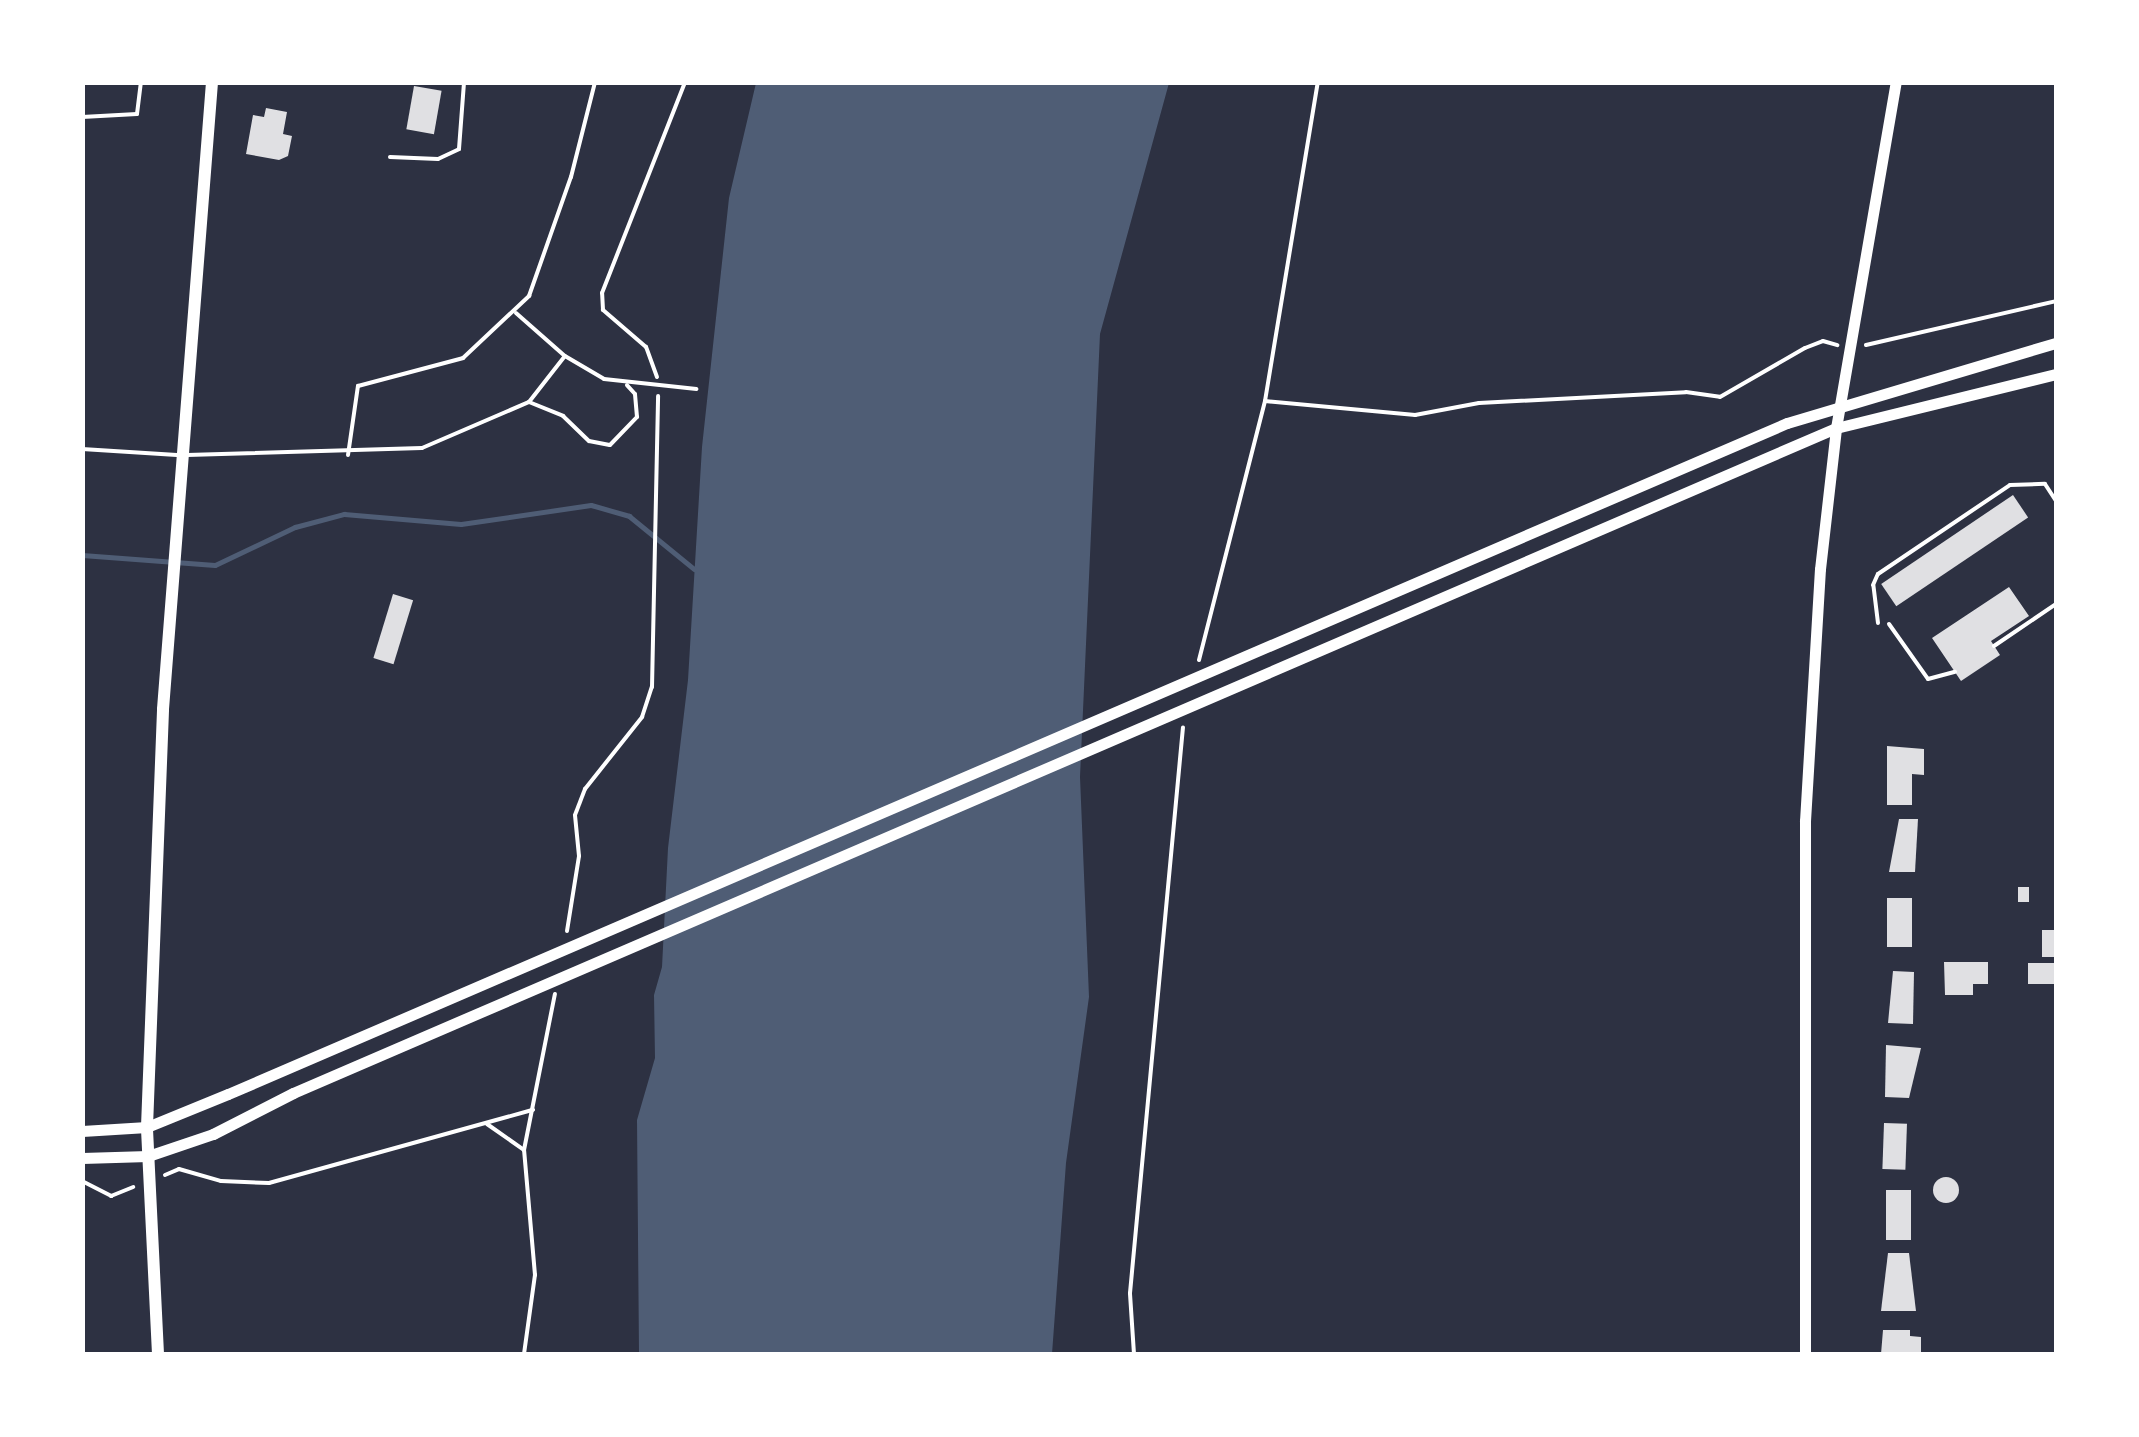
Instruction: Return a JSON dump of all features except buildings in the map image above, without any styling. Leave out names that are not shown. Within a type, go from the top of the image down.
[{"type":"main road","points":[[158,1354],[147,1127],[176,546],[212,82]]},
{"type":"main road","points":[[1805,1354],[1806,821],[1836,428],[1896,82]]},
{"type":"main road","points":[[82,1131],[147,1127],[1534,530],[1840,405],[2056,343]]},
{"type":"main road","points":[[82,1158],[148,1156],[213,1134],[293,1093],[1836,428],[2056,374]]},
{"type":"lane","points":[[82,118],[137,114],[141,82]]},
{"type":"lane","points":[[390,158],[438,159],[459,149],[464,82]]},
{"type":"lane","points":[[348,454],[358,386],[463,358],[516,313],[529,296],[571,177],[594,82]]},
{"type":"lane","points":[[516,313],[564,356],[624,383],[696,388]]},
{"type":"lane","points":[[82,449],[182,456],[348,454],[422,448],[528,402],[564,356]]},
{"type":"lane","points":[[528,402],[563,416],[588,441],[610,445],[636,417],[635,394],[624,383]]},
{"type":"lane","points":[[1878,624],[1872,585],[1878,574],[2010,485],[2045,484],[2056,501]]},
{"type":"lane","points":[[1994,646],[2056,604]]},
{"type":"lane","points":[[1889,624],[1928,679],[1955,672]]},
{"type":"path","points":[[565,942],[579,856],[575,815],[585,788],[642,717],[652,687],[658,533],[656,366],[646,347],[612,322],[602,293],[686,82]]},
{"type":"path","points":[[1265,401],[1415,415],[1479,403],[1686,392],[1720,396],[1823,341],[1848,347],[2056,301]]},
{"type":"path","points":[[524,1354],[535,1276],[524,1150],[558,979]]},
{"type":"path","points":[[179,1170],[222,1181],[269,1183],[533,1110]]},
{"type":"path","points":[[486,1123],[524,1150]]},
{"type":"path","points":[[82,1181],[110,1196]]},
{"type":"water","points":[[756,83],[1169,83],[1100,334],[1080,777],[1089,997],[1066,1163],[1052,1354],[639,1354],[637,1120],[655,1058],[654,995],[662,967],[668,848],[688,680],[702,447],[729,198]]},
{"type":"waterway","points":[[82,555],[215,565],[295,527],[344,514],[461,524],[591,505],[629,516],[694,569]]}]
